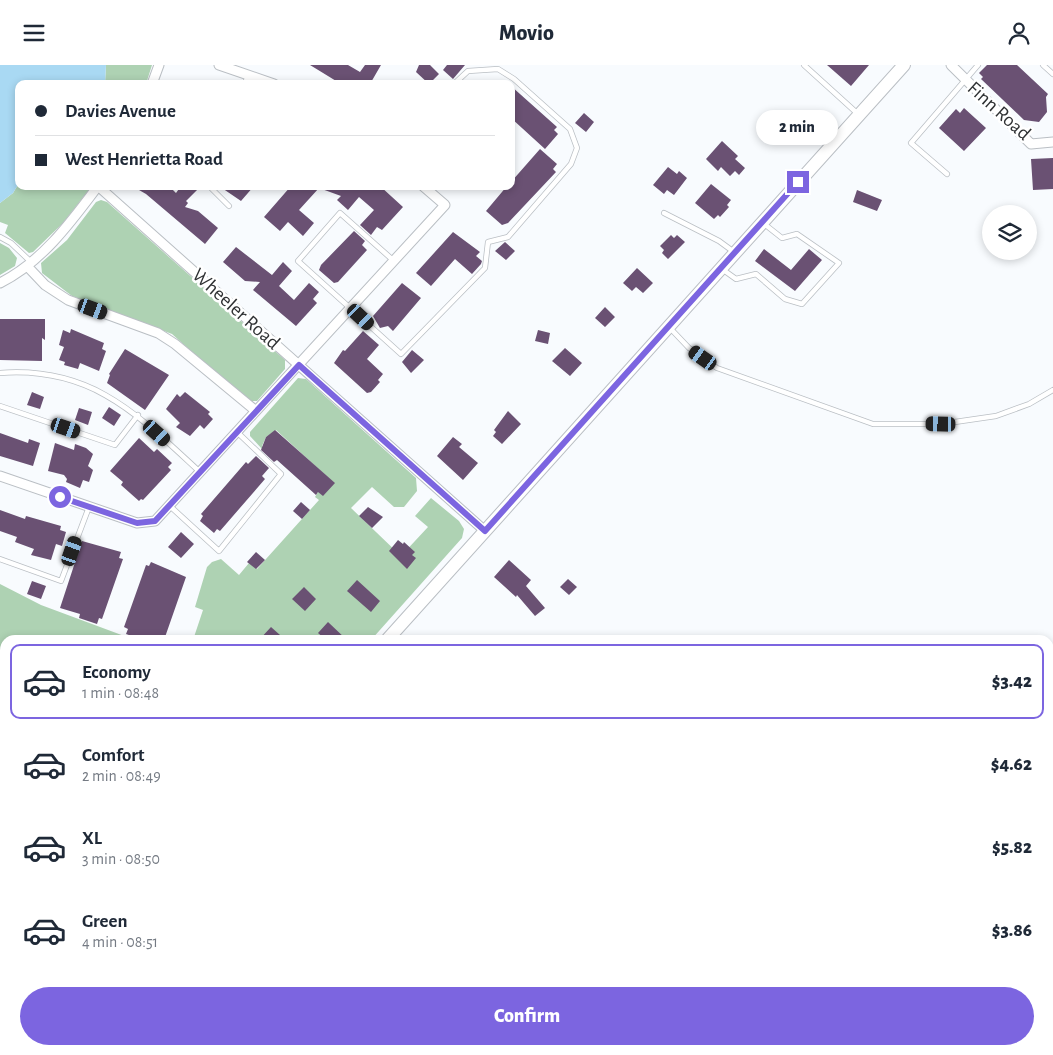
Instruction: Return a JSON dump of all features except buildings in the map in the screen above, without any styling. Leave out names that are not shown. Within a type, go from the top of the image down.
[{"type":"main road","points":[[391,635],[904,65]]},
{"type":"street","points":[[153,80],[159,65]]},
{"type":"street","points":[[219,65],[246,79]]},
{"type":"street","name":"Finn Road","points":[[951,65],[1031,144],[1053,142]]},
{"type":"street","points":[[0,283],[29,264],[59,235],[95,190]]},
{"type":"street","name":"Wheeler Road","points":[[102,190],[485,531]]},
{"type":"street","points":[[0,476],[137,523],[146,524],[155,521],[171,507],[256,411],[445,205],[428,190]]},
{"type":"street","points":[[29,264],[45,285],[68,300],[158,333],[175,344],[256,411]]},
{"type":"lane","points":[[804,65],[859,115]]},
{"type":"lane","points":[[947,174],[911,143],[978,65]]},
{"type":"lane","points":[[1043,65],[1053,74]]},
{"type":"lane","points":[[394,261],[340,213],[298,261],[401,354],[485,268],[488,242],[508,237],[571,164],[577,148],[570,129],[514,79],[498,69],[468,71],[458,80]]},
{"type":"lane","points":[[212,190],[229,206]]},
{"type":"lane","points":[[664,213],[720,241],[735,253]]},
{"type":"lane","points":[[721,268],[736,279],[756,274],[785,299],[802,305],[839,263],[797,234],[782,237],[762,222]]},
{"type":"lane","points":[[0,237],[11,243],[29,264]]},
{"type":"lane","points":[[669,327],[690,349],[717,368],[873,424],[941,424],[996,415],[1029,404],[1053,390]]},
{"type":"lane","points":[[0,373],[31,372],[61,377],[103,393],[138,415],[201,473]]},
{"type":"lane","points":[[0,405],[115,445],[138,415]]},
{"type":"lane","points":[[171,507],[219,551],[281,474],[237,432]]},
{"type":"lane","points":[[0,559],[61,581],[89,507]]},
{"type":"green space","points":[[106,65],[152,65],[147,80],[105,80]]},
{"type":"green space","points":[[15,190],[89,190],[63,223],[33,252],[29,253],[5,233],[8,225],[0,222],[0,203]]},
{"type":"green space","points":[[101,200],[107,202],[285,360],[285,369],[257,401],[247,401],[172,334],[72,296],[42,273],[41,263],[67,240],[96,202]]},
{"type":"green space","points":[[0,243],[9,248],[17,258],[15,266],[0,275]]},
{"type":"green space","points":[[298,378],[306,379],[416,478],[417,491],[404,507],[394,507],[372,487],[351,508],[401,556],[428,527],[415,516],[431,498],[459,521],[464,529],[462,538],[375,635],[195,635],[203,610],[195,607],[207,567],[212,562],[221,559],[239,575],[249,563],[257,569],[319,500],[315,497],[318,492],[334,483],[276,430],[266,437],[262,446],[265,449],[262,449],[250,436],[250,432]]},
{"type":"green space","points":[[0,584],[41,605],[122,635],[0,635]]},
{"type":"water","points":[[0,65],[106,65],[105,80],[15,80],[15,190],[0,203]]},
{"type":"route","points":[[60,497],[137,523],[146,524],[155,521],[171,507],[299,365],[485,531],[798,182]]}]
